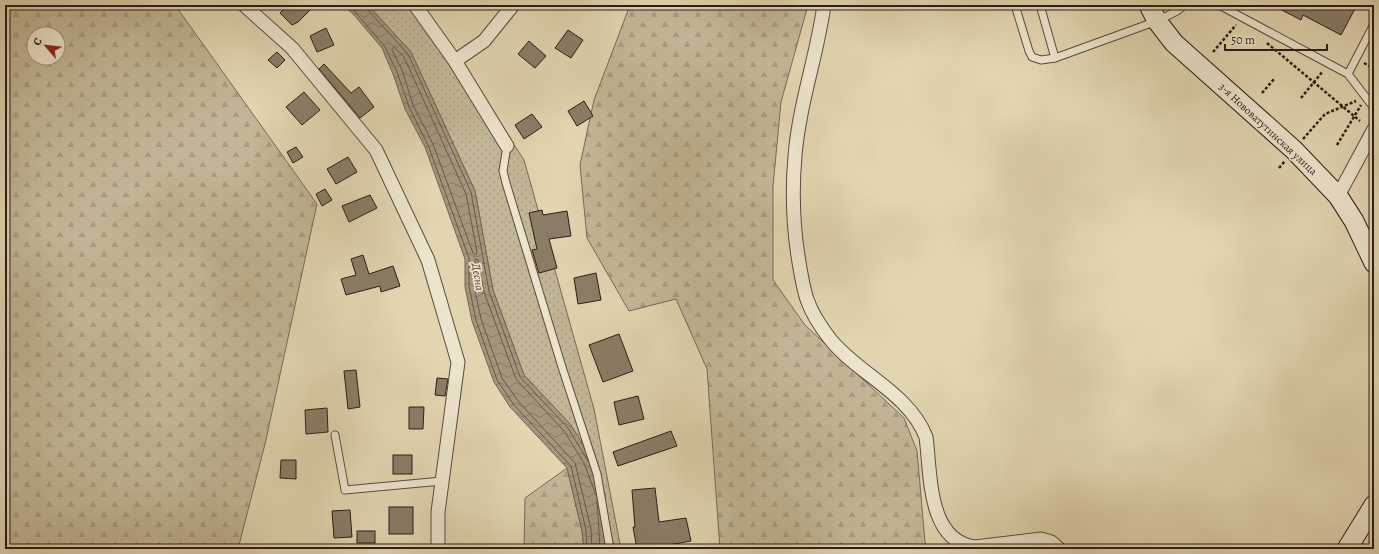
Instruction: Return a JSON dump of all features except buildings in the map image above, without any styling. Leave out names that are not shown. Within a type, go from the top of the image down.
[{"type":"street","points":[[244,5],[292,48],[376,150],[428,260],[458,362],[438,512],[438,549]]},
{"type":"street","points":[[415,5],[455,61],[507,146]]},
{"type":"street","points":[[455,61],[484,41],[513,5]]},
{"type":"street","points":[[824,5],[795,156],[795,238],[802,285],[809,307],[833,342],[908,409],[922,427],[926,438],[935,504],[938,516],[947,532],[967,546],[974,547],[1037,539],[1051,542],[1059,549]]},
{"type":"street","name":"3-я Нововатутинская улица","points":[[1153,13],[1174,43],[1294,150],[1338,196],[1354,221],[1374,263]]},
{"type":"street","points":[[1338,196],[1374,129]]},
{"type":"street","points":[[1347,549],[1374,505]]},
{"type":"lane","points":[[1015,5],[1032,57],[1041,60],[1055,58],[1153,13],[1177,11],[1184,5]]},
{"type":"lane","points":[[1040,5],[1055,58]]},
{"type":"lane","points":[[1219,5],[1348,74],[1374,108]]},
{"type":"lane","points":[[1348,74],[1374,24]]},
{"type":"lane","points":[[507,146],[503,171],[506,183],[562,367],[597,474],[610,549]]},
{"type":"lane","points":[[334,435],[345,490],[442,481]]},
{"type":"lane","points":[[1371,549],[1374,543]]},
{"type":"path","points":[[1213,52],[1242,18]]},
{"type":"path","points":[[1265,42],[1360,121]]},
{"type":"path","points":[[1301,98],[1328,64]]},
{"type":"path","points":[[1262,93],[1274,78]]},
{"type":"path","points":[[1337,145],[1355,116],[1374,80]]},
{"type":"path","points":[[1279,168],[1325,114],[1365,97]]},
{"type":"green space","points":[[5,5],[175,5],[317,204],[265,444],[238,549],[5,549]]},
{"type":"green space","points":[[368,5],[423,5],[524,160],[594,409],[621,549],[609,549],[571,425],[524,375],[493,290],[475,191],[411,52]]},
{"type":"green space","points":[[630,5],[808,5],[781,102],[773,186],[773,280],[805,325],[904,418],[917,451],[925,542],[928,549],[720,549],[707,369],[676,299],[629,311],[587,238],[580,165],[594,100]]},
{"type":"green space","points":[[567,468],[582,531],[584,549],[524,549],[525,498]]},
{"type":"water","name":"Десна","points":[[343,5],[368,5],[411,52],[475,191],[493,290],[524,375],[571,425],[592,459],[605,494],[609,549],[584,549],[582,531],[567,468],[510,407],[494,382],[472,321],[465,287],[465,259],[425,147],[405,109],[382,48],[354,15]]}]
